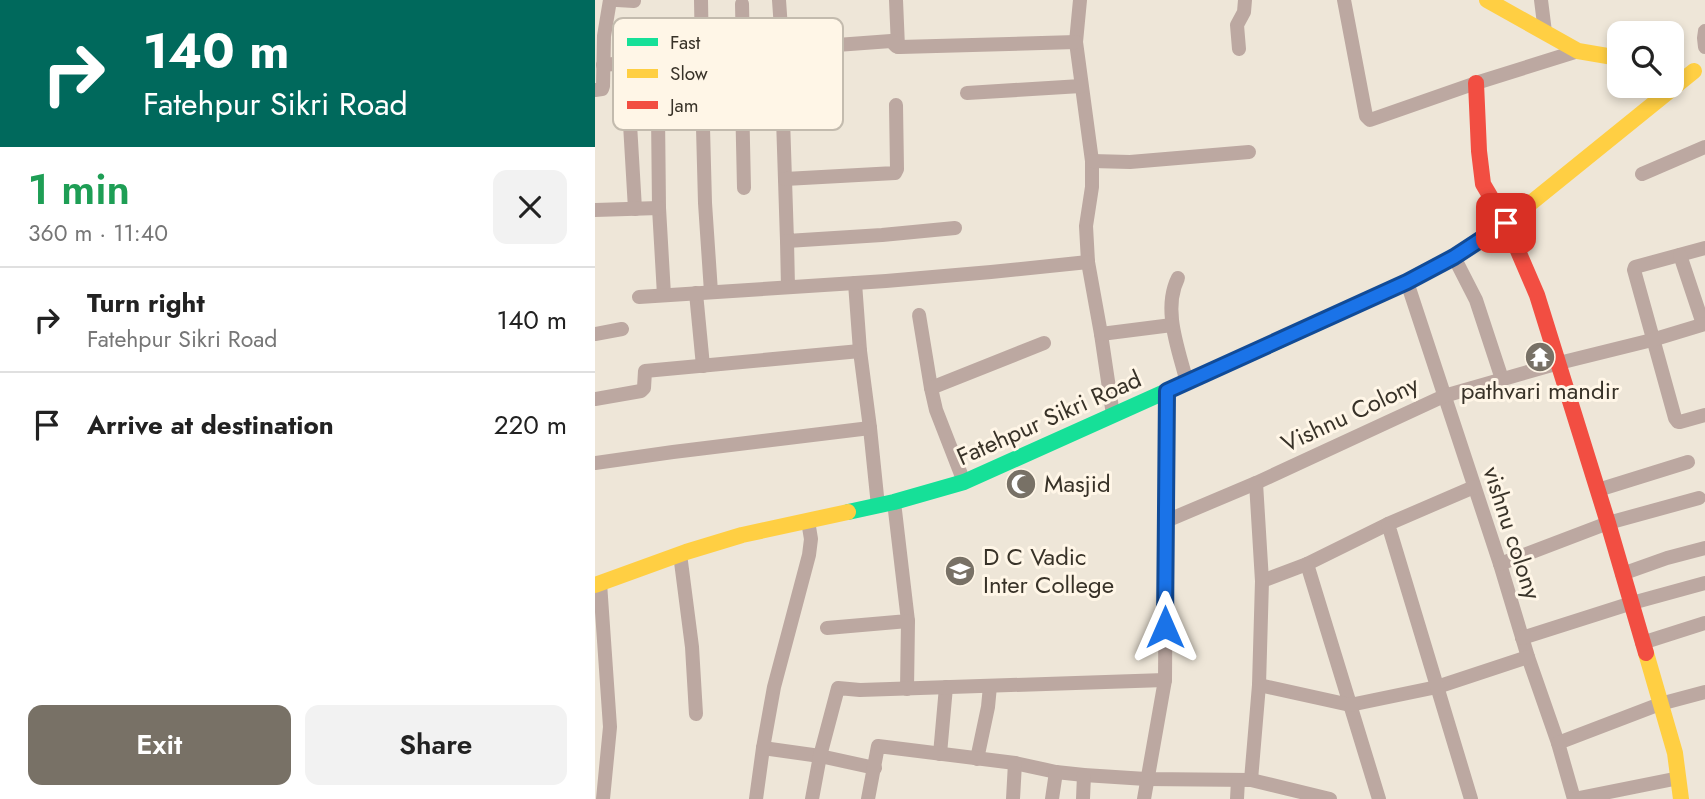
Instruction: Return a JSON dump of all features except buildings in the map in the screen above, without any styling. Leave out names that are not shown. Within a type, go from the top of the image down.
[{"type":"main road","points":[[1487,0],[1578,51],[1607,56]]},
{"type":"main road","name":"Fatehpur Sikri Road","points":[[597,584],[743,535],[886,504],[964,482],[1407,282],[1454,257],[1506,223],[1701,68]]},
{"type":"main road","points":[[1476,83],[1483,184],[1506,223],[1537,295],[1559,363],[1675,753],[1681,799]]},
{"type":"street","points":[[595,90],[602,89],[603,86],[604,36],[610,0]]},
{"type":"street","points":[[617,0],[634,1]]},
{"type":"street","points":[[701,0],[701,18]]},
{"type":"street","points":[[779,0],[780,18]]},
{"type":"street","points":[[896,0],[898,47]]},
{"type":"street","points":[[1080,0],[1076,42],[1092,161],[1092,187],[1086,226],[1088,262],[1113,415]]},
{"type":"street","points":[[1239,49],[1237,25],[1243,15],[1245,0]]},
{"type":"street","points":[[1344,0],[1366,116],[1370,120],[1578,51]]},
{"type":"street","points":[[1541,0],[1545,32]]},
{"type":"street","points":[[742,4],[742,18]]},
{"type":"street","points":[[1705,30],[1705,47]]},
{"type":"street","points":[[843,44],[891,41],[898,47],[1076,42]]},
{"type":"street","points":[[603,65],[613,64]]},
{"type":"street","points":[[967,93],[1081,86]]},
{"type":"street","points":[[785,178],[895,173],[896,105]]},
{"type":"street","points":[[631,130],[635,209]]},
{"type":"street","points":[[658,130],[664,295]]},
{"type":"street","points":[[703,130],[711,292]]},
{"type":"street","points":[[743,130],[744,188]]},
{"type":"street","points":[[783,130],[788,287]]},
{"type":"street","points":[[1642,174],[1705,148]]},
{"type":"street","points":[[1092,161],[1131,162],[1249,152]]},
{"type":"street","points":[[595,210],[659,208]]},
{"type":"street","points":[[787,241],[955,228]]},
{"type":"street","points":[[1705,248],[1634,268],[1676,420],[1680,422],[1705,415]]},
{"type":"street","points":[[1681,255],[1704,324]]},
{"type":"street","points":[[1454,257],[1476,300],[1502,379]]},
{"type":"street","points":[[639,297],[855,283],[1088,262]]},
{"type":"street","points":[[1178,278],[1171,294],[1172,326],[1187,383]]},
{"type":"street","name":"vishnu colony","points":[[1407,282],[1574,799]]},
{"type":"street","points":[[855,283],[870,428],[908,621],[907,689]]},
{"type":"street","points":[[695,293],[703,366]]},
{"type":"street","points":[[919,315],[936,410],[964,482]]},
{"type":"street","name":"Vishnu Colony","points":[[1166,521],[1444,396],[1704,324]]},
{"type":"street","points":[[1101,334],[1172,326]]},
{"type":"street","points":[[595,334],[622,329]]},
{"type":"street","points":[[931,387],[1044,343]]},
{"type":"street","points":[[595,399],[643,390],[645,371],[860,351]]},
{"type":"street","points":[[1144,799],[1165,680],[1167,391]]},
{"type":"street","points":[[595,463],[870,428]]},
{"type":"street","points":[[1598,490],[1688,462]]},
{"type":"street","points":[[1237,799],[1244,780],[1259,685],[1262,581],[1256,482]]},
{"type":"street","points":[[1262,581],[1307,564],[1388,524],[1473,487]]},
{"type":"street","points":[[1500,564],[1608,523],[1699,498]]},
{"type":"street","points":[[756,799],[762,748],[774,687],[809,555],[811,539],[808,521]]},
{"type":"street","points":[[1388,524],[1471,799]]},
{"type":"street","points":[[1622,574],[1705,548]]},
{"type":"street","points":[[680,554],[692,647],[696,714]]},
{"type":"street","points":[[1307,564],[1379,799]]},
{"type":"street","points":[[1522,638],[1705,583]]},
{"type":"street","points":[[597,584],[600,659],[610,727],[603,799]]},
{"type":"street","points":[[827,628],[908,621]]},
{"type":"street","points":[[1643,643],[1705,624]]},
{"type":"street","points":[[1259,685],[1350,705],[1437,687],[1528,657]]},
{"type":"street","points":[[812,799],[838,688],[907,689],[1165,680]]},
{"type":"street","points":[[977,759],[990,686]]},
{"type":"street","points":[[940,754],[946,687]]},
{"type":"street","points":[[1558,743],[1660,704],[1705,692]]},
{"type":"street","points":[[868,799],[878,746],[1015,763],[1084,775],[1244,780],[1292,795],[1330,799]]},
{"type":"street","points":[[762,748],[875,768]]},
{"type":"street","points":[[1013,799],[1015,763]]},
{"type":"street","points":[[1052,799],[1056,772]]},
{"type":"street","points":[[1083,799],[1084,775]]},
{"type":"street","points":[[1574,799],[1679,778]]},
{"type":"traffic: fast","points":[[848,512],[964,482],[1287,337]]},
{"type":"traffic: slow","points":[[1487,0],[1578,51],[1607,56]]},
{"type":"traffic: slow","points":[[1287,337],[1407,282],[1454,257],[1506,223],[1694,71]]},
{"type":"traffic: slow","points":[[595,585],[742,535],[848,512]]},
{"type":"traffic: slow","points":[[1646,653],[1675,753],[1681,799]]},
{"type":"traffic: jam","points":[[1476,83],[1483,184],[1506,223],[1537,295],[1646,653]]},
{"type":"place","name":"pathvari mandir","points":[[1540,357]]},
{"type":"place","name":"Masjid","points":[[1021,484]]},
{"type":"place","name":"D C Vadic Inter College","points":[[960,571]]},
{"type":"route","points":[[1165,627],[1167,391],[1407,282],[1454,257],[1506,223]]}]
